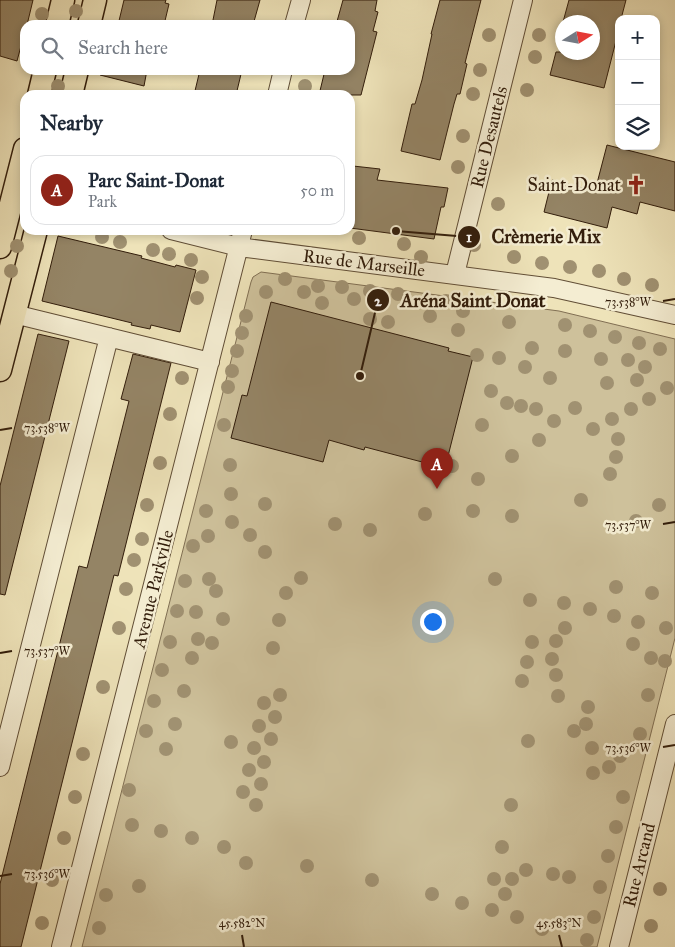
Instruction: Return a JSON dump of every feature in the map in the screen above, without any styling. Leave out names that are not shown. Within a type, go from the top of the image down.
[{"type":"main road","points":[[58,20],[63,0]]},
{"type":"main road","points":[[90,20],[95,0]]},
{"type":"main road","points":[[40,90],[44,75]]},
{"type":"main road","points":[[72,90],[76,75]]},
{"type":"main road","points":[[0,247],[20,166]]},
{"type":"main road","points":[[0,370],[35,235]]},
{"type":"street","points":[[295,20],[301,0]]},
{"type":"street","name":"Rue Desautels","points":[[455,274],[524,0]]},
{"type":"street","points":[[278,90],[282,75]]},
{"type":"street","name":"Rue de Marseille","points":[[215,235],[569,291],[675,315]]},
{"type":"street","name":"Avenue Parkville","points":[[60,947],[241,238]]},
{"type":"street","points":[[14,314],[210,362]]},
{"type":"street","points":[[0,767],[109,337]]},
{"type":"street","name":"Rue Arcand","points":[[619,947],[675,724]]},
{"type":"shaded area","points":[[261,272],[559,311],[675,339],[675,638],[597,947],[82,947],[251,282],[253,277]]},
{"type":"building","points":[[0,0],[33,0],[28,20],[20,20],[20,50],[17,61],[0,56]]},
{"type":"building","points":[[124,0],[166,0],[165,3],[169,4],[165,20],[119,20]]},
{"type":"building","points":[[217,0],[260,0],[254,20],[213,20]]},
{"type":"building","points":[[343,0],[377,0],[375,11],[378,12],[373,31],[377,32],[361,95],[355,95],[355,90],[320,90],[324,75],[355,75],[355,20],[337,20]]},
{"type":"building","points":[[440,0],[481,0],[465,63],[467,64],[460,94],[457,94],[440,160],[401,151],[412,104],[415,104],[422,80]]},
{"type":"building","points":[[569,0],[626,0],[622,15],[615,15],[615,45],[604,88],[550,75],[555,56],[555,60],[600,60],[600,15],[565,15]]},
{"type":"building","points":[[100,75],[146,75],[144,86]]},
{"type":"building","points":[[199,75],[241,75],[237,90],[195,90]]},
{"type":"building","name":"Saint-Donat","points":[[607,145],[615,147],[615,150],[627,150],[675,162],[675,211],[640,202],[637,214],[612,207],[607,228],[544,212],[552,180],[595,191]]},
{"type":"building","points":[[355,166],[380,169],[377,180],[448,188],[444,207],[441,207],[434,239],[355,229]]},
{"type":"building","points":[[58,236],[142,256],[141,258],[175,267],[176,265],[196,270],[180,332],[151,325],[150,329],[131,325],[132,323],[42,301]]},
{"type":"building","points":[[271,302],[449,348],[448,351],[473,357],[445,468],[365,447],[364,450],[329,440],[323,462],[231,438],[242,395],[247,396]]},
{"type":"building","points":[[38,334],[69,341],[5,595],[0,594],[0,486]]},
{"type":"building","points":[[133,354],[171,363],[118,576],[114,575],[21,947],[0,947],[0,884],[79,566],[87,568],[129,401],[121,399]]},
{"type":"place","name":"Saint-Donat","points":[[636,185]]},
{"type":"place","name":"Crèmerie Mix","points":[[396,231]]},
{"type":"place","name":"Aréna Saint Donat","points":[[360,376]]},
{"type":"place","name":"Parc Saint-Donat","points":[[437,489]]}]
